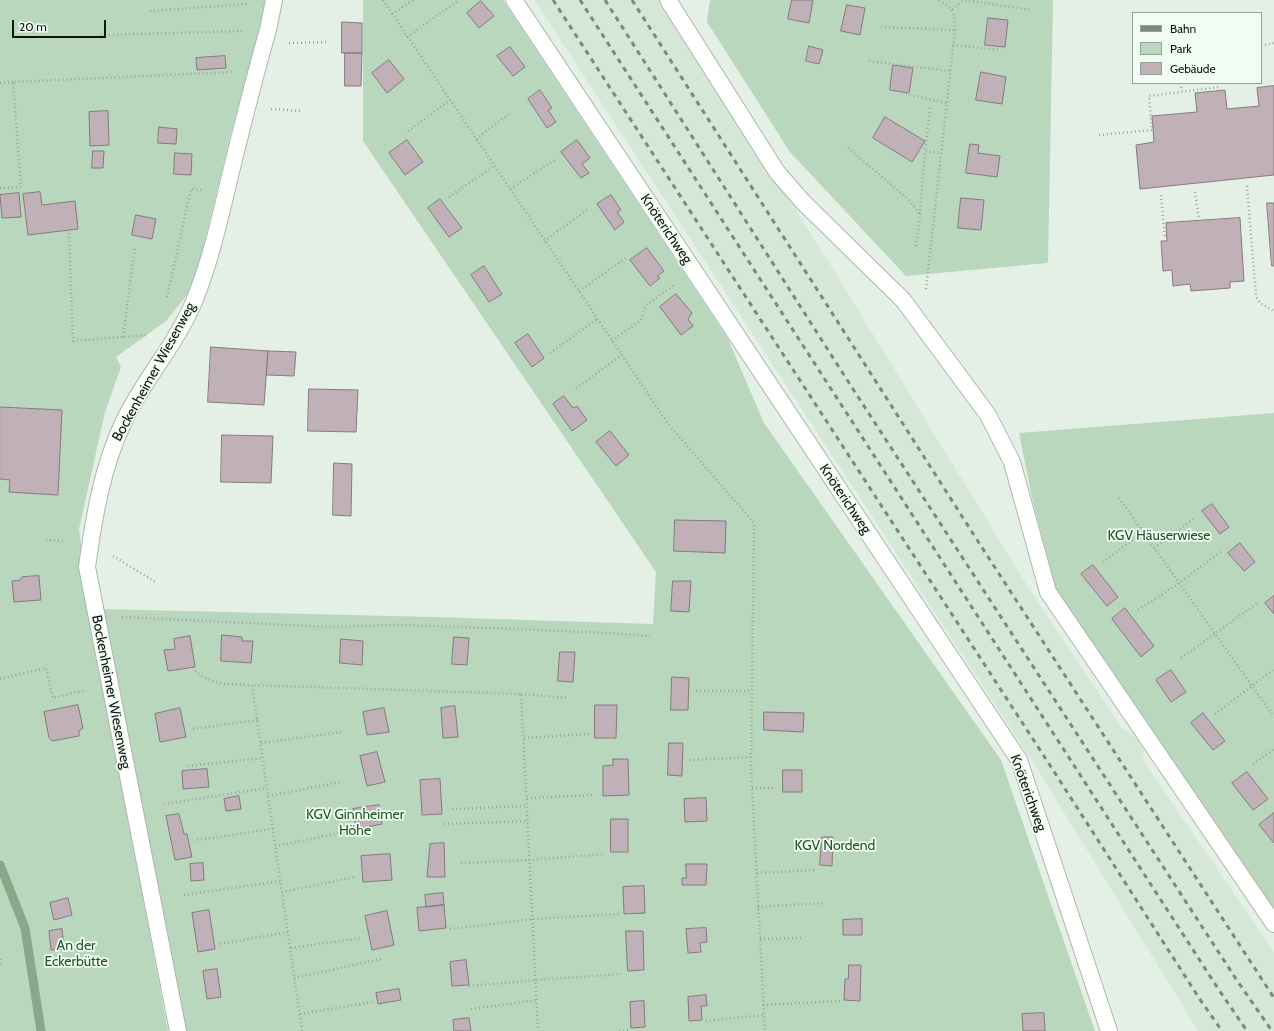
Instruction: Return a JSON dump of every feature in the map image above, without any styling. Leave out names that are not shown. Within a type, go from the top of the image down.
[{"type":"lane","name":"Knöterichweg","points":[[514,0],[1019,760],[1109,1031]]},
{"type":"lane","points":[[668,0],[778,172],[803,202],[903,300],[988,415],[1012,462],[1048,592],[1274,924]]},
{"type":"lane","name":"Bockenheimer Wiesenweg","points":[[178,1031],[87,568],[94,515],[109,455],[124,420],[181,328],[195,300],[209,261],[274,1]]},
{"type":"path","points":[[382,0],[669,425],[754,523],[751,757],[764,1031]]},
{"type":"path","points":[[392,14],[413,0]]},
{"type":"path","points":[[407,36],[459,0]]},
{"type":"path","points":[[926,291],[955,30],[954,13],[952,9],[939,0]]},
{"type":"path","points":[[952,9],[964,0],[1031,10]]},
{"type":"path","points":[[150,11],[274,1]]},
{"type":"path","points":[[881,27],[955,30]]},
{"type":"path","points":[[100,35],[266,36],[328,42]]},
{"type":"path","points":[[1262,46],[1274,43]]},
{"type":"path","points":[[953,45],[1001,50]]},
{"type":"path","points":[[869,61],[950,71]]},
{"type":"path","points":[[0,83],[240,71],[256,73]]},
{"type":"path","points":[[0,188],[21,187],[13,82]]},
{"type":"path","points":[[1180,84],[1182,92]]},
{"type":"path","points":[[1099,135],[1152,130],[1149,96],[1220,87]]},
{"type":"path","points":[[902,93],[947,103]]},
{"type":"path","points":[[408,131],[450,100]]},
{"type":"path","points":[[248,108],[301,111]]},
{"type":"path","points":[[916,246],[920,214],[924,151],[930,108]]},
{"type":"path","points":[[476,139],[509,114]]},
{"type":"path","points":[[848,148],[908,199],[920,214]]},
{"type":"path","points":[[924,151],[941,153]]},
{"type":"path","points":[[510,189],[555,160]]},
{"type":"path","points":[[449,197],[494,166]]},
{"type":"path","points":[[1247,186],[1256,296],[1260,302],[1274,311]]},
{"type":"path","points":[[166,302],[191,189],[226,193]]},
{"type":"path","points":[[1195,192],[1199,219]]},
{"type":"path","points":[[1161,195],[1165,239]]},
{"type":"path","points":[[544,240],[587,210]]},
{"type":"path","points":[[70,233],[73,341],[151,335],[173,341]]},
{"type":"path","points":[[123,337],[135,247]]},
{"type":"path","points":[[579,291],[626,258]]},
{"type":"path","points":[[612,341],[641,320],[646,305],[674,285]]},
{"type":"path","points":[[550,352],[597,319]]},
{"type":"path","points":[[576,388],[622,356]]},
{"type":"path","points":[[1119,498],[1274,718]]},
{"type":"path","points":[[1154,548],[1196,517]]},
{"type":"path","points":[[1103,562],[1143,532]]},
{"type":"path","points":[[90,543],[157,582]]},
{"type":"path","points":[[1138,610],[1179,583],[1222,551]]},
{"type":"path","points":[[1181,658],[1259,602]]},
{"type":"path","points":[[96,616],[331,627],[397,625],[650,636]]},
{"type":"path","points":[[0,679],[46,668],[53,698],[110,685]]},
{"type":"path","points":[[1215,714],[1274,669]]},
{"type":"path","points":[[195,671],[213,682],[252,686],[521,694],[568,698]]},
{"type":"path","points":[[252,686],[302,1031]]},
{"type":"path","points":[[696,691],[752,691]]},
{"type":"path","points":[[521,694],[538,1031]]},
{"type":"path","points":[[193,729],[258,720]]},
{"type":"path","points":[[261,743],[341,732]]},
{"type":"path","points":[[524,738],[591,734]]},
{"type":"path","points":[[1253,764],[1274,749]]},
{"type":"path","points":[[690,760],[751,757]]},
{"type":"path","points":[[188,766],[263,758]]},
{"type":"path","points":[[268,796],[340,782]]},
{"type":"path","points":[[164,804],[267,788]]},
{"type":"path","points":[[752,788],[776,788]]},
{"type":"path","points":[[526,798],[594,796]]},
{"type":"path","points":[[452,809],[527,806]]},
{"type":"path","points":[[444,824],[528,821]]},
{"type":"path","points":[[197,840],[273,829]]},
{"type":"path","points":[[275,846],[351,831]]},
{"type":"path","points":[[461,863],[530,860],[605,854]]},
{"type":"path","points":[[756,873],[817,870]]},
{"type":"path","points":[[282,892],[354,877]]},
{"type":"path","points":[[184,895],[281,881]]},
{"type":"path","points":[[758,907],[825,903]]},
{"type":"path","points":[[450,929],[533,919],[619,914]]},
{"type":"path","points":[[220,944],[288,932]]},
{"type":"path","points":[[290,948],[360,938]]},
{"type":"path","points":[[760,939],[803,938]]},
{"type":"path","points":[[0,959],[0,966]]},
{"type":"path","points":[[294,978],[381,959]]},
{"type":"path","points":[[469,986],[621,974]]},
{"type":"path","points":[[471,1010],[537,1000]]},
{"type":"path","points":[[763,1005],[840,1001]]},
{"type":"path","points":[[300,1014],[373,1002]]},
{"type":"path","points":[[706,1022],[764,1015]]},
{"type":"path","points":[[620,1031],[630,1030]]},
{"type":"shaded area","points":[[534,0],[664,0],[833,269],[1030,590],[1122,728],[1138,739],[1144,751],[1143,760],[1274,952],[1274,1031],[1198,1031],[1038,770]]},
{"type":"green space","name":"An der Eckerbütte","points":[[0,0],[268,0],[230,137],[194,286],[166,321],[116,357],[121,367],[105,412],[79,529],[93,630],[168,1031],[0,1031]]},
{"type":"green space","points":[[363,0],[503,0],[728,339],[764,423],[1001,760],[1095,1031],[186,1031],[102,609],[653,624],[656,572],[363,141]]},
{"type":"green space","points":[[710,0],[1053,0],[1048,263],[906,276],[790,152],[707,22]]},
{"type":"green space","name":"KGV Häuserwiese","points":[[1274,413],[1274,910],[1057,594],[1032,498],[1019,433]]},
{"type":"building","points":[[792,0],[813,0],[809,23],[788,19]]},
{"type":"building","points":[[481,1],[494,16],[479,28],[467,13]]},
{"type":"building","points":[[847,5],[865,8],[860,35],[841,31]]},
{"type":"building","points":[[988,18],[1008,20],[1005,47],[985,45]]},
{"type":"building","points":[[342,22],[362,23],[362,53],[342,53]]},
{"type":"building","points":[[809,46],[823,50],[819,64],[806,61]]},
{"type":"building","points":[[510,47],[525,67],[513,76],[497,56]]},
{"type":"building","points":[[345,53],[362,53],[361,86],[345,86]]},
{"type":"building","points":[[225,56],[226,68],[197,70],[196,58]]},
{"type":"building","points":[[389,60],[404,79],[387,93],[372,73]]},
{"type":"building","points":[[893,65],[913,68],[909,93],[890,90]]},
{"type":"building","points":[[981,72],[1006,77],[1002,104],[976,100]]},
{"type":"building","points":[[1274,86],[1274,175],[1140,189],[1136,145],[1154,142],[1152,116],[1197,112],[1195,93],[1225,90],[1227,109],[1259,106],[1257,88]]},
{"type":"building","points":[[540,90],[552,108],[548,110],[556,122],[547,128],[528,99]]},
{"type":"building","points":[[108,111],[109,145],[90,146],[89,112]]},
{"type":"building","points":[[885,117],[925,141],[912,162],[873,138]]},
{"type":"building","points":[[159,127],[177,129],[176,144],[158,143]]},
{"type":"building","points":[[407,140],[423,162],[405,175],[389,153]]},
{"type":"building","points":[[577,140],[590,158],[582,164],[589,173],[581,178],[561,152]]},
{"type":"building","points":[[970,144],[979,145],[978,153],[1000,156],[997,177],[966,173]]},
{"type":"building","points":[[93,151],[104,151],[103,168],[92,168]]},
{"type":"building","points":[[175,153],[192,154],[191,175],[174,174]]},
{"type":"building","points":[[40,192],[42,205],[75,201],[78,229],[28,235],[23,194]]},
{"type":"building","points":[[19,193],[21,217],[2,218],[0,195]]},
{"type":"building","points":[[611,195],[621,210],[617,212],[624,222],[615,230],[597,204]]},
{"type":"building","points":[[961,198],[984,200],[981,230],[958,228]]},
{"type":"building","points":[[440,199],[462,228],[449,237],[428,208]]},
{"type":"building","points":[[1267,203],[1274,203],[1274,266],[1272,266]]},
{"type":"building","points":[[136,215],[156,219],[152,239],[132,235]]},
{"type":"building","points":[[1240,218],[1244,281],[1230,282],[1230,288],[1191,291],[1190,284],[1173,286],[1172,270],[1163,271],[1161,241],[1167,241],[1166,223]]},
{"type":"building","points":[[647,248],[664,271],[657,276],[660,278],[650,286],[630,260]]},
{"type":"building","points":[[484,266],[502,294],[489,302],[471,275]]},
{"type":"building","points":[[676,294],[692,313],[688,319],[693,326],[681,335],[660,307]]},
{"type":"building","points":[[528,334],[544,358],[532,367],[515,343]]},
{"type":"building","points":[[211,347],[268,351],[264,405],[208,402]]},
{"type":"building","points":[[268,351],[296,352],[294,376],[267,375]]},
{"type":"building","points":[[309,389],[358,390],[356,432],[308,431]]},
{"type":"building","points":[[564,396],[573,408],[577,406],[587,420],[572,431],[553,404]]},
{"type":"building","points":[[0,407],[62,410],[58,495],[9,492],[10,480],[0,479]]},
{"type":"building","points":[[610,431],[629,455],[616,466],[596,442]]},
{"type":"building","points":[[222,435],[273,436],[271,483],[221,482]]},
{"type":"building","points":[[334,463],[352,464],[351,516],[333,515]]},
{"type":"building","points":[[1212,504],[1229,527],[1220,534],[1202,511]]},
{"type":"building","points":[[675,520],[726,521],[725,553],[674,551]]},
{"type":"building","points":[[1240,543],[1255,562],[1244,571],[1228,553]]},
{"type":"building","points":[[1093,565],[1118,597],[1107,606],[1081,574]]},
{"type":"building","points":[[39,576],[41,600],[14,602],[12,581],[20,580],[22,577]]},
{"type":"building","points":[[673,581],[691,581],[689,612],[671,611]]},
{"type":"building","points":[[1274,596],[1274,614],[1265,603]]},
{"type":"building","points":[[1125,608],[1154,646],[1141,657],[1112,619]]},
{"type":"building","points":[[222,635],[242,637],[242,641],[253,641],[251,663],[221,661]]},
{"type":"building","points":[[190,636],[195,667],[168,671],[164,650],[175,649],[174,639]]},
{"type":"building","points":[[454,637],[469,638],[467,665],[452,664]]},
{"type":"building","points":[[341,639],[363,641],[362,665],[340,663]]},
{"type":"building","points":[[560,652],[575,652],[573,682],[558,681]]},
{"type":"building","points":[[1171,670],[1186,692],[1171,702],[1156,680]]},
{"type":"building","points":[[672,677],[689,678],[688,710],[671,710]]},
{"type":"building","points":[[78,705],[83,728],[79,731],[79,736],[52,741],[49,738],[44,712]]},
{"type":"building","points":[[595,705],[617,705],[616,738],[595,738]]},
{"type":"building","points":[[455,706],[458,737],[443,738],[441,708]]},
{"type":"building","points":[[180,708],[186,737],[160,742],[155,714]]},
{"type":"building","points":[[384,708],[389,732],[367,735],[363,712]]},
{"type":"building","points":[[764,712],[804,713],[803,732],[764,730]]},
{"type":"building","points":[[1203,713],[1225,741],[1213,750],[1191,723]]},
{"type":"building","points":[[669,743],[683,743],[682,776],[668,775]]},
{"type":"building","points":[[377,752],[385,782],[367,786],[360,756]]},
{"type":"building","points":[[613,759],[628,759],[629,795],[603,796],[603,766],[613,765]]},
{"type":"building","points":[[207,769],[209,787],[183,789],[182,771]]},
{"type":"building","points":[[783,770],[802,770],[802,792],[783,792]]},
{"type":"building","points":[[1247,772],[1268,799],[1253,810],[1232,783]]},
{"type":"building","points":[[440,779],[442,814],[422,815],[420,780]]},
{"type":"building","points":[[239,796],[241,809],[226,811],[224,799]]},
{"type":"building","points":[[706,798],[707,821],[685,822],[684,799]]},
{"type":"building","points":[[379,805],[382,824],[356,829],[353,809]]},
{"type":"building","points":[[1274,813],[1274,843],[1259,825]]},
{"type":"building","points":[[179,814],[184,834],[187,834],[192,857],[175,860],[166,816]]},
{"type":"building","points":[[611,819],[628,819],[628,852],[611,852]]},
{"type":"building","points":[[822,837],[833,837],[832,866],[820,865]]},
{"type":"building","points":[[444,843],[445,877],[427,877],[430,844]]},
{"type":"building","points":[[390,854],[392,880],[363,882],[361,856]]},
{"type":"building","points":[[203,863],[204,880],[191,881],[190,864]]},
{"type":"building","points":[[686,864],[707,864],[706,885],[682,885],[682,878],[686,878]]},
{"type":"building","points":[[644,886],[645,913],[624,914],[623,887]]},
{"type":"building","points":[[443,893],[444,905],[426,907],[425,895]]},
{"type":"building","points":[[68,898],[72,915],[54,920],[50,903]]},
{"type":"building","points":[[444,905],[446,928],[419,931],[417,908]]},
{"type":"building","points":[[209,910],[215,949],[198,952],[192,913]]},
{"type":"building","points":[[387,911],[394,945],[372,950],[365,916]]},
{"type":"building","points":[[862,919],[862,935],[843,935],[843,920]]},
{"type":"building","points":[[706,928],[707,942],[700,943],[701,952],[688,953],[686,929]]},
{"type":"building","points":[[62,929],[64,949],[51,950],[49,931]]},
{"type":"building","points":[[626,931],[643,931],[644,970],[628,971]]},
{"type":"building","points":[[466,960],[469,985],[452,986],[450,962]]},
{"type":"building","points":[[849,965],[861,965],[860,1001],[844,1000],[845,979],[848,979]]},
{"type":"building","points":[[217,969],[221,997],[207,999],[203,971]]},
{"type":"building","points":[[399,989],[401,1000],[378,1004],[376,993]]},
{"type":"building","points":[[706,995],[707,1006],[701,1006],[702,1020],[689,1021],[688,997]]},
{"type":"building","points":[[644,1001],[645,1027],[631,1028],[630,1002]]},
{"type":"building","points":[[1044,1013],[1045,1031],[1023,1031],[1022,1014]]},
{"type":"building","points":[[469,1018],[471,1031],[454,1031],[453,1020]]},
{"type":"waterway","points":[[0,865],[25,928],[41,1031]]},
{"type":"railway","points":[[553,0],[1053,770],[1199,998],[1222,1031]]},
{"type":"railway","points":[[580,0],[1217,987],[1247,1031]]},
{"type":"railway","points":[[605,0],[851,386],[1236,979],[1272,1031]]},
{"type":"railway","points":[[632,0],[981,546],[1274,998]]},
{"type":"park label","name":"KGV Ginnheimer Höhe","points":[[355,824]]},
{"type":"park label","name":"KGV Nordend","points":[[835,846]]}]
